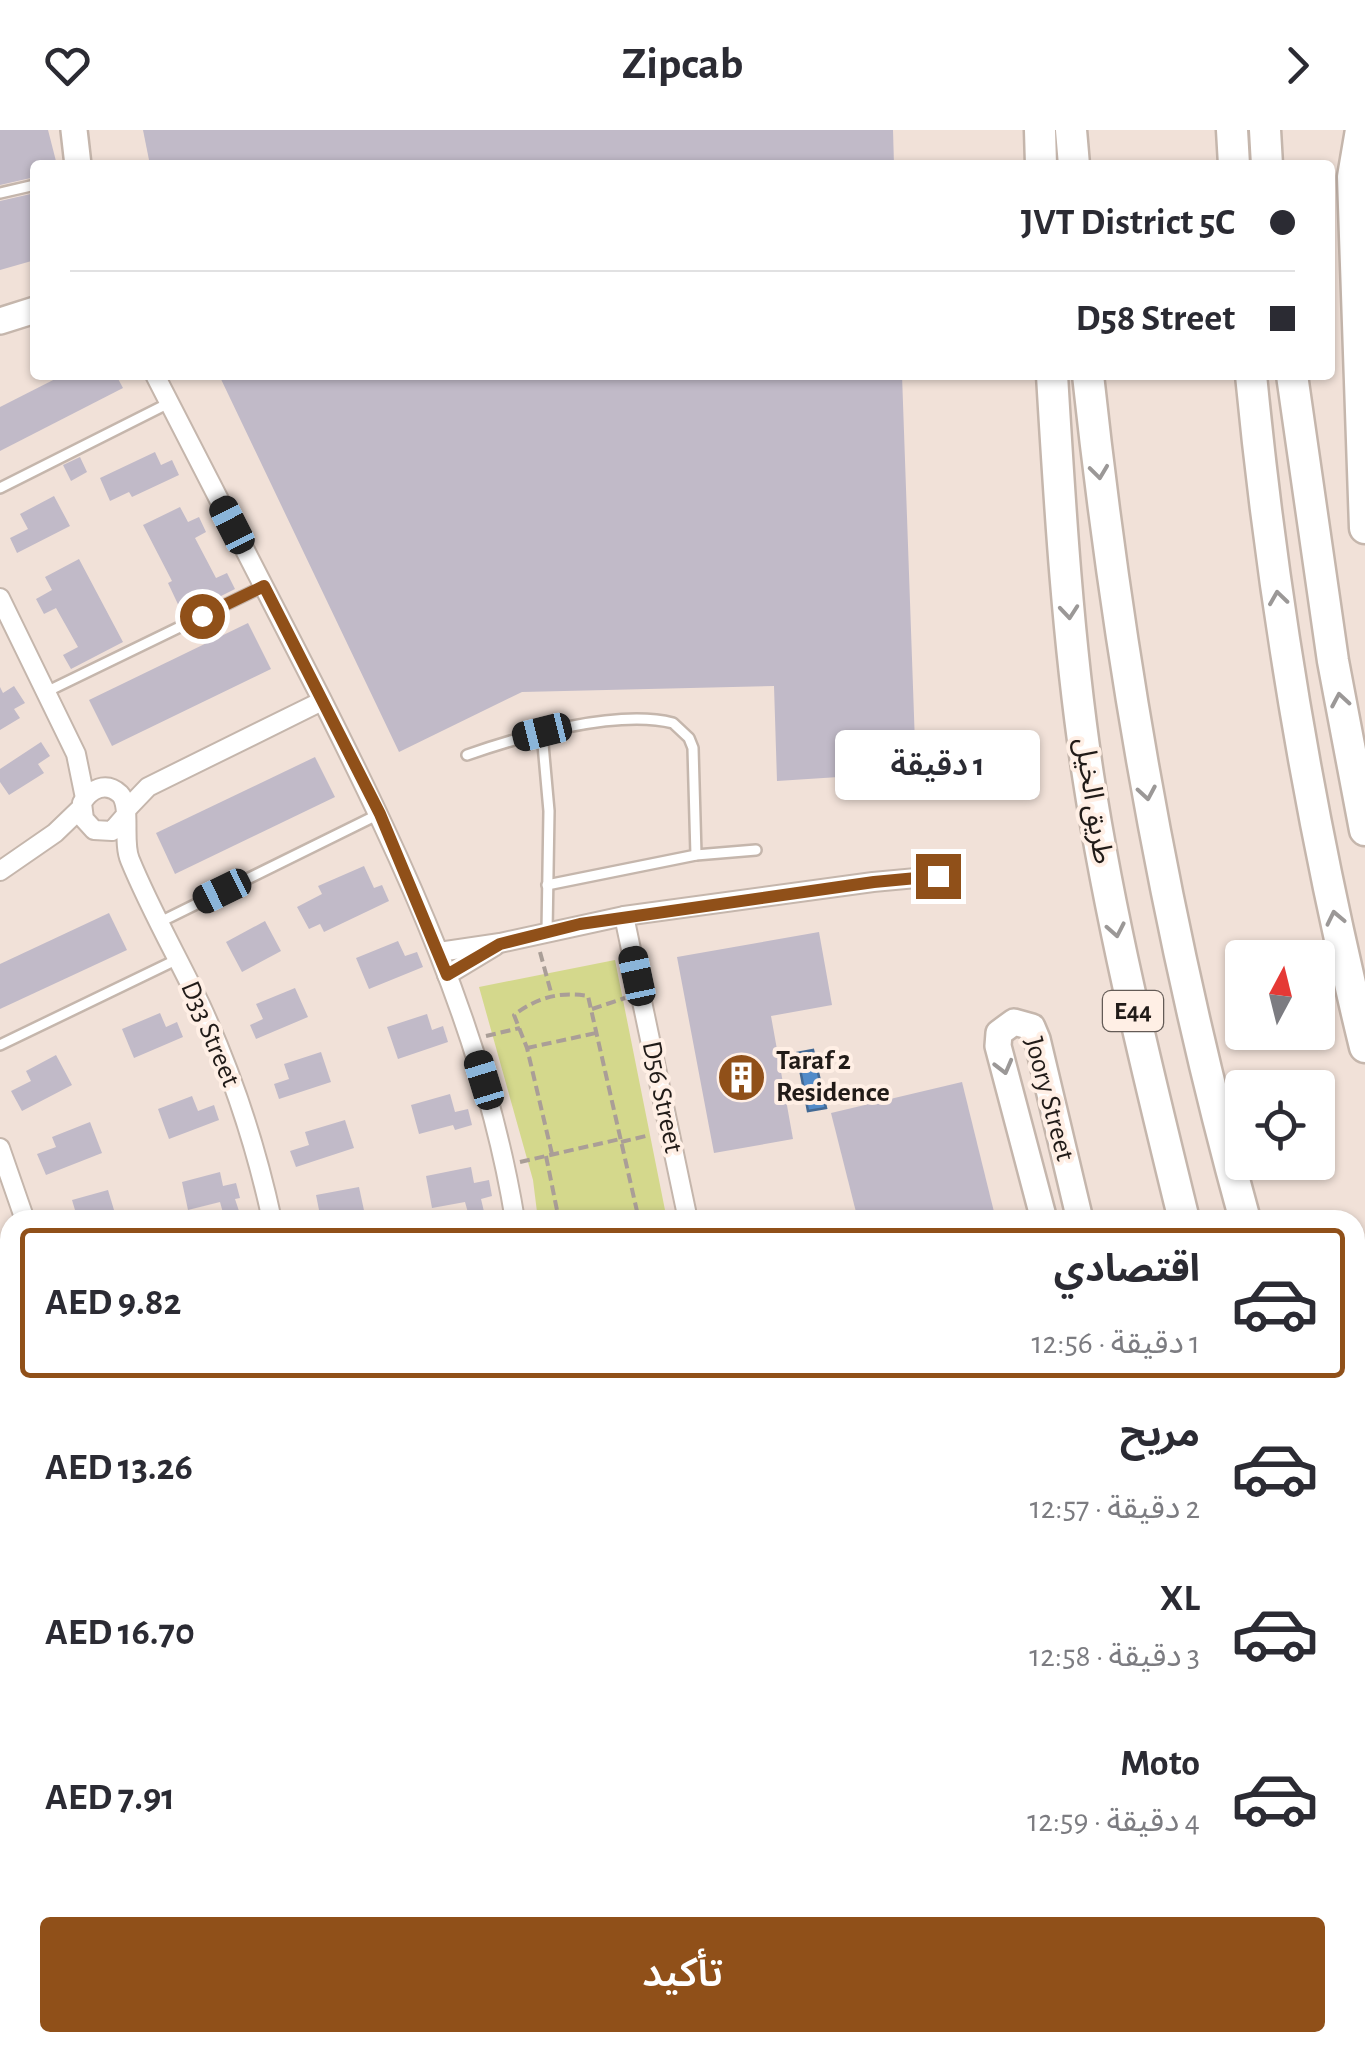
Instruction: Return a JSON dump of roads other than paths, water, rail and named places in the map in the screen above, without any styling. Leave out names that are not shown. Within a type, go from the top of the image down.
[{"type":"highway","points":[[1040,130],[1041,160]]},
{"type":"highway","points":[[1071,130],[1074,160]]},
{"type":"highway","points":[[1232,130],[1234,160]]},
{"type":"highway","points":[[1264,130],[1267,160]]},
{"type":"highway","points":[[1361,130],[1353,177],[1365,528]]},
{"type":"highway","name":"طريق الخيل","points":[[1052,380],[1069,616],[1088,774],[1117,938],[1182,1210]]},
{"type":"highway","points":[[1089,380],[1123,654],[1152,821],[1204,1061],[1242,1210]]},
{"type":"highway","points":[[1252,380],[1294,705],[1327,883],[1365,1047]]},
{"type":"highway","points":[[1293,380],[1331,644],[1365,830]]},
{"type":"street","points":[[74,130],[77,160]]},
{"type":"street","points":[[0,320],[30,311]]},
{"type":"street","points":[[158,380],[380,814],[471,1039],[513,1210]]},
{"type":"street","points":[[0,598],[76,754],[108,788],[120,794],[126,813]]},
{"type":"street","points":[[55,833],[112,830],[148,787],[322,701]]},
{"type":"street","points":[[76,754],[84,818],[94,829]]},
{"type":"street","points":[[0,870],[55,833],[93,790],[148,787]]},
{"type":"street","name":"D33 Street","points":[[126,813],[128,856],[221,1052],[269,1210]]},
{"type":"street","name":"D33 Street","points":[[94,829],[128,856]]},
{"type":"street","points":[[439,952],[500,944],[624,916],[938,876]]},
{"type":"street","name":"D56 Street","points":[[624,916],[686,1210]]},
{"type":"street","points":[[447,975],[500,944]]},
{"type":"street","name":"Joory Street","points":[[1041,1210],[998,1046],[999,1034],[1014,1022],[1032,1027],[1038,1039],[1078,1210]]},
{"type":"street","points":[[0,1148],[22,1210]]},
{"type":"lane","points":[[0,193],[30,186]]},
{"type":"lane","points":[[0,488],[170,403]]},
{"type":"lane","points":[[46,692],[264,586]]},
{"type":"lane","points":[[467,755],[542,732],[662,720],[682,729],[693,748],[696,854]]},
{"type":"lane","points":[[542,732],[550,811],[542,933]]},
{"type":"lane","points":[[160,922],[380,814]]},
{"type":"lane","points":[[547,885],[696,854],[756,850]]},
{"type":"lane","points":[[0,1045],[178,960]]},
{"type":"water","points":[[813,1050],[826,1108],[808,1111],[797,1053]]},
{"type":"place","name":"Taraf 2 Residence","points":[[741,1077]]}]
